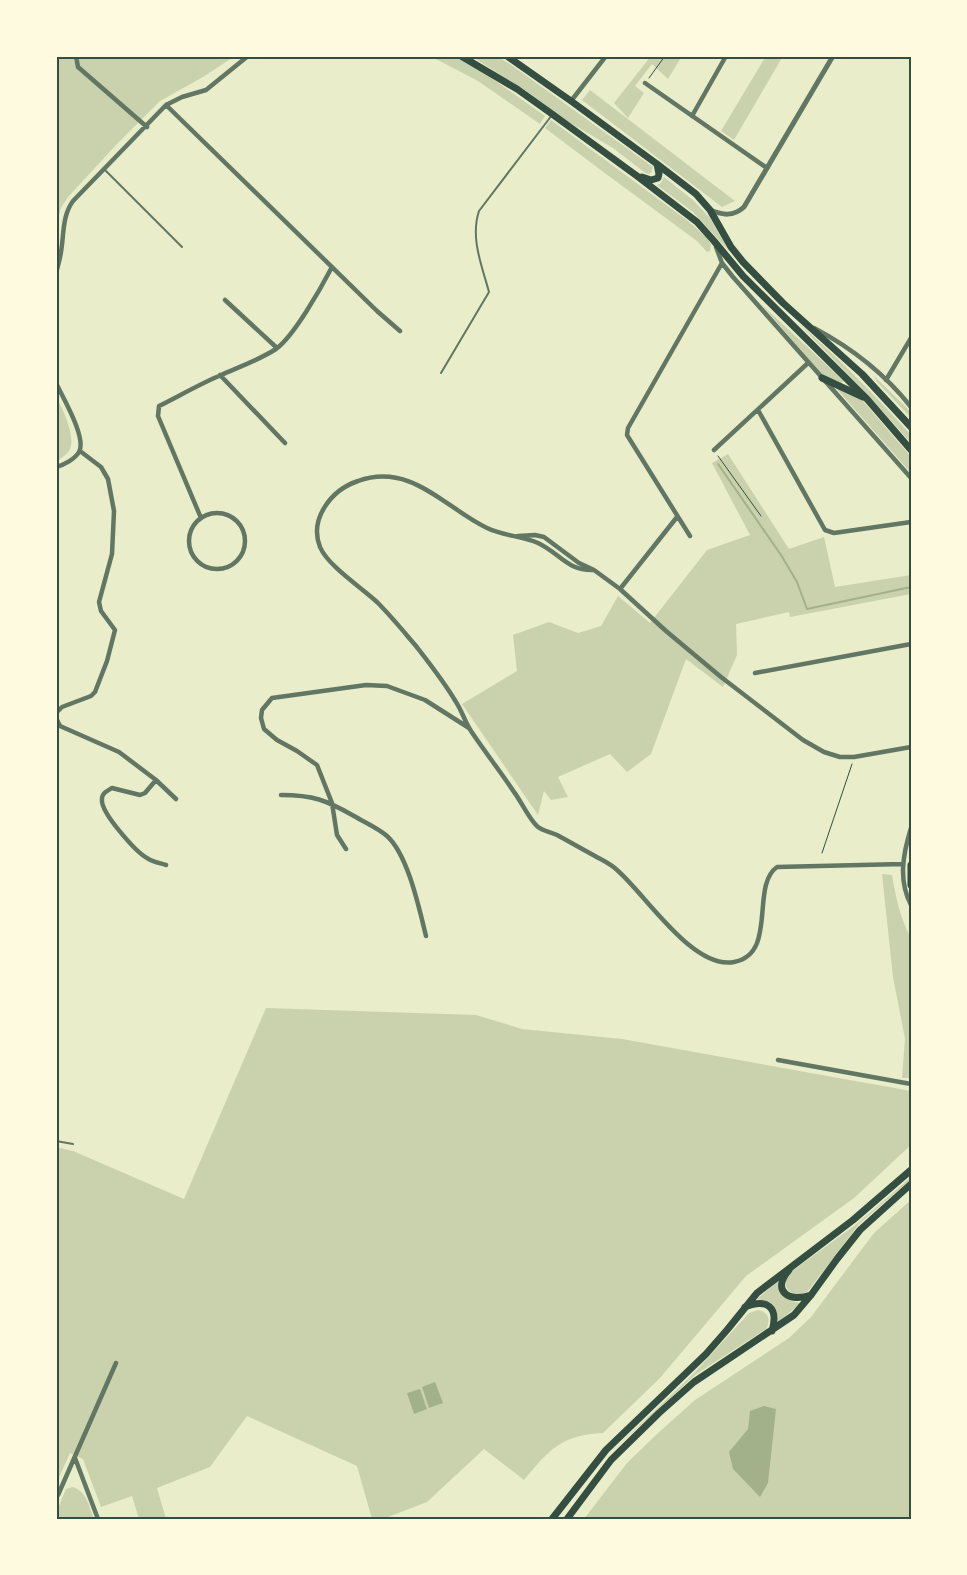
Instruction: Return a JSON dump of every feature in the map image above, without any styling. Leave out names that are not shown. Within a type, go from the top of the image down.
[{"type":"main road","points":[[461,56],[516,89],[552,114],[693,219],[743,276],[867,399],[911,450]]},
{"type":"main road","points":[[507,56],[658,164],[696,194],[710,210],[737,255],[783,303],[862,374],[911,427]]},
{"type":"main road","points":[[637,176],[651,180],[658,178],[660,174],[658,164]]},
{"type":"main road","points":[[822,378],[867,399]]},
{"type":"main road","points":[[907,864],[911,886]]},
{"type":"main road","points":[[552,1519],[606,1450],[706,1354],[763,1287],[854,1220],[911,1170]]},
{"type":"main road","points":[[567,1519],[611,1460],[659,1413],[694,1382],[794,1315],[860,1230],[911,1184]]},
{"type":"main road","points":[[792,1266],[782,1280],[783,1292],[788,1297],[794,1299],[811,1295]]},
{"type":"main road","points":[[745,1307],[763,1303],[771,1308],[774,1314],[772,1330]]},
{"type":"street","points":[[76,56],[78,67],[146,126]]},
{"type":"street","points":[[56,273],[61,253],[64,221],[70,205],[166,105],[182,97],[206,90],[248,56]]},
{"type":"street","points":[[571,101],[606,56]]},
{"type":"street","points":[[692,116],[726,56]]},
{"type":"street","points":[[710,210],[730,215],[744,207],[833,56]]},
{"type":"street","points":[[645,83],[767,168]]},
{"type":"street","points":[[166,105],[400,331]]},
{"type":"street","points":[[714,241],[722,263],[733,277],[911,478]]},
{"type":"street","points":[[690,536],[627,435],[628,428],[722,263]]},
{"type":"street","points":[[201,518],[158,416],[159,406],[247,365],[277,348],[312,302],[332,267]]},
{"type":"street","points":[[225,300],[277,348]]},
{"type":"street","points":[[809,325],[853,352],[886,380],[911,407]]},
{"type":"street","points":[[886,380],[911,338]]},
{"type":"street","points":[[714,450],[808,362]]},
{"type":"street","points":[[220,376],[285,443]]},
{"type":"street","points":[[56,383],[80,438],[80,451],[76,456],[56,467]]},
{"type":"street","points":[[758,410],[825,530],[834,533],[910,522]]},
{"type":"street","points":[[80,451],[101,467],[108,479],[114,510],[112,554],[99,602],[101,611],[114,630],[107,661],[95,692],[91,696],[62,707],[56,712],[56,718],[60,726],[120,752],[156,780],[176,799]]},
{"type":"street","points":[[594,570],[576,569],[536,542],[501,534],[486,528],[435,493],[401,479],[376,476],[352,483],[338,492],[327,503],[319,516],[317,533],[321,549],[340,571],[378,603],[415,646],[458,704],[470,729],[537,826],[616,868],[668,926],[706,958],[727,963],[743,960],[748,957],[756,946],[759,937],[767,881],[770,873],[777,867],[907,864]]},
{"type":"street","points":[[209,514],[227,515],[241,527],[245,544],[237,561],[221,569],[212,569],[204,566],[193,556],[189,540],[191,531],[201,518],[209,514]]},
{"type":"street","points":[[620,589],[677,517]]},
{"type":"street","points":[[536,542],[540,535]]},
{"type":"street","points":[[516,536],[540,535],[579,563],[594,570],[620,589],[691,652],[803,740],[832,755],[854,757],[911,747]]},
{"type":"street","points":[[755,674],[911,644]]},
{"type":"street","points":[[346,849],[337,835],[332,803],[317,765],[277,740],[264,729],[261,718],[262,710],[272,698],[366,685],[387,686],[425,700],[470,729]]},
{"type":"street","points":[[156,780],[145,793],[140,795],[112,788],[105,792],[101,798],[102,805],[118,830],[147,858],[166,865]]},
{"type":"street","points":[[281,794],[306,795],[332,803],[387,836],[395,846],[411,878],[426,936]]},
{"type":"street","points":[[911,828],[904,889],[911,905]]},
{"type":"street","points":[[778,1060],[911,1084]]},
{"type":"street","points":[[58,1495],[116,1363]]},
{"type":"street","points":[[75,1458],[98,1519]]},
{"type":"lane","points":[[441,373],[489,292],[474,237],[479,211],[552,114]]},
{"type":"lane","points":[[104,168],[182,247]]},
{"type":"lane","points":[[56,1141],[73,1144]]},
{"type":"path","points":[[645,83],[665,56]]},
{"type":"path","points":[[714,450],[761,516]]},
{"type":"path","points":[[822,854],[854,757]]},
{"type":"shaded area","points":[[56,56],[235,56],[203,77],[160,101],[68,197],[61,208],[56,226]]},
{"type":"shaded area","points":[[430,56],[456,56],[490,77],[545,116],[540,124],[478,81]]},
{"type":"shaded area","points":[[471,56],[496,56],[510,64],[653,167],[651,173],[644,172],[613,148],[562,118],[525,90]]},
{"type":"shaded area","points":[[651,56],[682,56],[668,79],[652,64],[635,86],[644,93],[628,118],[614,103]]},
{"type":"shaded area","points":[[766,56],[783,56],[734,140],[721,131]]},
{"type":"shaded area","points":[[590,90],[735,201],[722,207],[582,100]]},
{"type":"shaded area","points":[[551,120],[688,221],[706,237],[711,244],[710,251],[707,252],[697,241],[545,128]]},
{"type":"shaded area","points":[[664,177],[694,201],[710,218],[728,250],[693,212],[657,185],[660,184]]},
{"type":"shaded area","points":[[762,305],[844,381],[840,384],[824,377]]},
{"type":"shaded area","points":[[798,323],[842,363],[884,406],[911,435],[911,443],[869,396]]},
{"type":"shaded area","points":[[874,376],[911,412],[911,418],[877,382]]},
{"type":"shaded area","points":[[836,388],[863,401],[911,457],[911,473]]},
{"type":"shaded area","points":[[56,397],[70,432],[71,446],[69,451],[56,462]]},
{"type":"shaded area","points":[[728,454],[789,549],[824,537],[835,587],[911,575],[911,594],[790,617],[789,612],[736,624],[737,655],[723,687],[686,659],[651,754],[627,772],[610,754],[558,777],[568,797],[551,800],[544,791],[538,815],[462,704],[517,671],[513,635],[549,622],[578,633],[601,626],[618,596],[650,623],[707,550],[750,535],[712,463]]},
{"type":"shaded area","points":[[882,874],[892,875],[899,908],[911,938],[911,1078],[902,1078],[905,1039],[893,977]]},
{"type":"shaded area","points":[[266,1008],[476,1015],[522,1029],[622,1039],[911,1091],[911,1145],[854,1198],[746,1276],[660,1378],[603,1433],[576,1437],[557,1446],[541,1460],[524,1480],[484,1449],[427,1502],[383,1519],[372,1519],[357,1466],[247,1416],[210,1467],[157,1488],[166,1519],[139,1519],[132,1496],[101,1507],[83,1459],[70,1453],[56,1484],[56,1147],[73,1151],[184,1199]]},
{"type":"shaded area","points":[[911,1177],[859,1224],[808,1291],[794,1294],[788,1290],[785,1282],[791,1272],[858,1223]]},
{"type":"shaded area","points":[[911,1200],[911,1519],[584,1519],[627,1463],[695,1400],[789,1338],[811,1317],[874,1233]]},
{"type":"shaded area","points":[[779,1280],[780,1289],[784,1296],[792,1301],[801,1303],[778,1322],[775,1309],[766,1301],[757,1299]]},
{"type":"shaded area","points":[[758,1310],[765,1313],[768,1317],[766,1329],[695,1375],[609,1454],[693,1374],[749,1313]]},
{"type":"shaded area","points":[[435,1382],[443,1403],[429,1408],[422,1387]]},
{"type":"shaded area","points":[[420,1389],[427,1409],[414,1414],[407,1393]]},
{"type":"shaded area","points":[[764,1406],[776,1409],[768,1483],[760,1497],[733,1469],[729,1452],[748,1429],[750,1411]]},
{"type":"shaded area","points":[[73,1487],[78,1489],[84,1496],[94,1519],[56,1519],[56,1513],[66,1489]]},
{"type":"waterway","points":[[718,464],[781,555],[797,582],[807,609],[911,587]]}]
